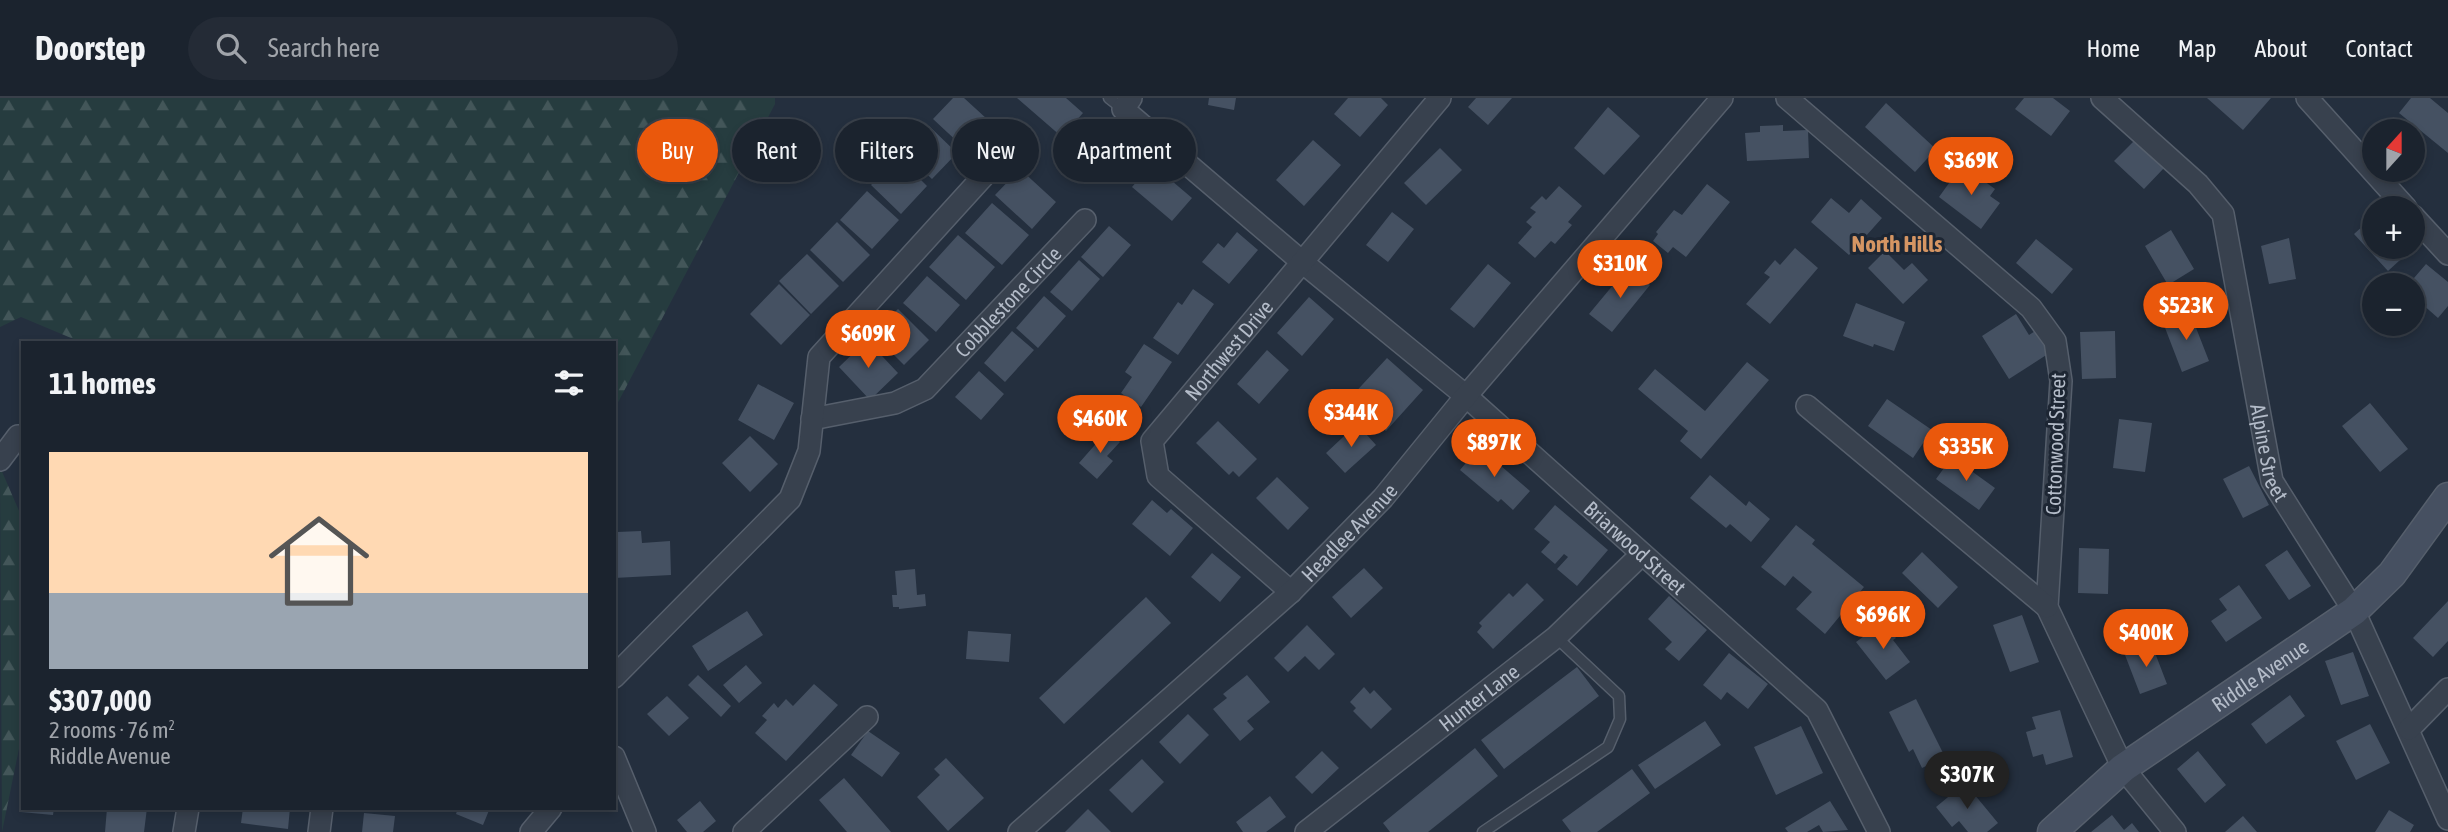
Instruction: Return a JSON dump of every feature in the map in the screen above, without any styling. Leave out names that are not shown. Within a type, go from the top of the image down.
[{"type":"street","name":"Northwest Drive","points":[[1291,592],[1158,476],[1152,441],[1300,261],[1440,98]]},
{"type":"street","name":"Headlee Avenue","points":[[1019,832],[1291,592],[1383,498],[1466,396],[1722,98]]},
{"type":"street","name":"Cottonwood Street","points":[[1787,98],[2031,308],[2055,341],[2061,382],[2047,607],[2123,768],[2175,832]]},
{"type":"street","name":"Alpine Street","points":[[2102,98],[2198,184],[2223,214],[2272,481],[2354,611],[2448,819]]},
{"type":"street","points":[[2307,98],[2395,196]]},
{"type":"street","name":"Briarwood Street","points":[[1121,102],[1300,261],[1466,396],[1817,710],[1879,832]]},
{"type":"street","points":[[616,675],[790,499],[809,451],[819,357],[978,182]]},
{"type":"street","name":"Cobblestone Circle","points":[[812,418],[895,403],[925,389],[1085,220]]},
{"type":"street","points":[[2425,229],[2448,254]]},
{"type":"street","points":[[1807,406],[2047,607]]},
{"type":"street","points":[[0,460],[18,436],[21,436]]},
{"type":"street","name":"Riddle Avenue","points":[[2052,832],[2123,768],[2354,611],[2392,574],[2448,497]]},
{"type":"street","name":"Hunter Lane","points":[[1306,832],[1556,637],[1642,554]]},
{"type":"street","points":[[2409,729],[2448,689]]},
{"type":"street","points":[[744,832],[867,717]]},
{"type":"street","points":[[616,762],[645,832]]},
{"type":"street","points":[[184,832],[188,810]]},
{"type":"street","points":[[319,832],[322,810]]},
{"type":"street","points":[[531,832],[549,810]]},
{"type":"lane","points":[[1483,832],[1608,747],[1620,719],[1619,696],[1556,637]]},
{"type":"green space","points":[[0,98],[775,98],[775,104],[767,119],[732,119],[734,182],[616,406],[616,341],[78,341],[21,317],[0,327]]},
{"type":"green space","points":[[0,467],[21,515],[21,739],[2,832]]},
{"type":"building","points":[[953,98],[964,98],[987,119],[952,119],[952,137],[938,124],[938,119],[933,119]]},
{"type":"building","points":[[1017,98],[1066,98],[1083,113],[1078,119],[1053,119],[1053,129]]},
{"type":"building","points":[[1209,98],[1236,98],[1234,110],[1208,105]]},
{"type":"building","points":[[1348,98],[1381,98],[1388,105],[1360,137],[1334,114]]},
{"type":"building","points":[[1476,98],[1512,98],[1488,125],[1468,107]]},
{"type":"building","points":[[2024,98],[2053,98],[2070,111],[2051,136],[2015,109]]},
{"type":"building","points":[[2207,98],[2271,98],[2243,130]]},
{"type":"building","points":[[2411,98],[2430,98],[2448,113],[2448,153],[2426,135],[2426,119],[2406,119],[2399,113]]},
{"type":"building","points":[[1886,103],[1936,149],[1915,172],[1865,127]]},
{"type":"building","points":[[1608,107],[1640,136],[1604,175],[1574,148]]},
{"type":"building","points":[[1783,125],[1783,131],[1808,130],[1809,158],[1747,161],[1745,133],[1760,132],[1760,126]]},
{"type":"building","points":[[938,135],[952,148],[952,158],[938,173]]},
{"type":"building","points":[[1313,140],[1341,165],[1304,206],[1276,180]]},
{"type":"building","points":[[2135,140],[2164,168],[2144,189],[2114,161]]},
{"type":"building","points":[[1440,148],[1462,170],[1426,205],[1404,183]]},
{"type":"building","points":[[1962,165],[1995,189],[1990,196],[2000,203],[1981,229],[1939,197]]},
{"type":"building","points":[[874,182],[923,182],[927,186],[901,214],[871,185]]},
{"type":"building","points":[[1008,182],[1034,182],[1056,202],[1032,229],[995,195]]},
{"type":"building","points":[[1136,182],[1173,182],[1192,198],[1172,221],[1132,187]]},
{"type":"building","points":[[1707,184],[1730,202],[1686,257],[1673,247],[1668,253],[1653,241],[1658,234],[1656,232],[1674,210],[1682,215]]},
{"type":"building","points":[[1559,186],[1582,206],[1568,222],[1572,225],[1555,244],[1551,241],[1535,258],[1518,243],[1532,227],[1526,222],[1536,212],[1530,208],[1542,196],[1546,200]]},
{"type":"building","points":[[867,191],[899,220],[872,249],[840,220]]},
{"type":"building","points":[[1831,198],[1849,213],[1861,199],[1882,218],[1849,255],[1811,222]]},
{"type":"building","points":[[992,203],[1029,235],[1002,265],[965,233]]},
{"type":"building","points":[[1392,212],[1414,229],[1388,262],[1366,245]]},
{"type":"building","points":[[837,222],[870,255],[843,282],[810,250]]},
{"type":"building","points":[[1109,226],[1131,245],[1103,277],[1081,257]]},
{"type":"building","points":[[2362,227],[2362,243],[2354,234]]},
{"type":"building","points":[[2171,230],[2194,269],[2168,285],[2145,246]]},
{"type":"building","points":[[1237,232],[1258,250],[1229,284],[1202,262],[1218,243],[1224,248]]},
{"type":"building","points":[[958,235],[995,267],[966,300],[929,267]]},
{"type":"building","points":[[2289,238],[2296,279],[2269,284],[2261,246]]},
{"type":"building","points":[[2036,239],[2073,269],[2052,294],[2016,263]]},
{"type":"building","points":[[1795,248],[1818,268],[1770,324],[1746,304],[1770,277],[1764,273],[1775,260],[1780,265]]},
{"type":"building","points":[[1885,251],[1904,270],[1912,263],[1928,280],[1903,304],[1868,268]]},
{"type":"building","points":[[807,254],[839,286],[811,314],[779,281]]},
{"type":"building","points":[[2377,259],[2401,259],[2388,271]]},
{"type":"building","points":[[1079,260],[1100,279],[1072,311],[1050,292]]},
{"type":"building","points":[[1488,264],[1511,283],[1474,328],[1450,309]]},
{"type":"building","points":[[2426,264],[2448,282],[2448,306],[2438,318],[2425,307],[2425,273],[2418,273]]},
{"type":"building","points":[[1628,267],[1650,285],[1612,332],[1589,314]]},
{"type":"building","points":[[927,276],[960,305],[936,332],[903,303]]},
{"type":"building","points":[[779,284],[810,315],[781,345],[750,314]]},
{"type":"building","points":[[1193,289],[1214,304],[1178,355],[1153,338],[1178,302],[1182,305]]},
{"type":"building","points":[[1044,296],[1066,316],[1038,348],[1016,328]]},
{"type":"building","points":[[1309,297],[1334,319],[1302,356],[1277,333]]},
{"type":"building","points":[[1856,303],[1905,322],[1894,351],[1843,336]]},
{"type":"building","points":[[898,309],[929,340],[904,365],[873,334]]},
{"type":"building","points":[[2016,314],[2029,335],[2040,328],[2054,350],[2009,379],[1982,336]]},
{"type":"building","points":[[2175,315],[2177,321],[2191,315],[2209,361],[2182,372],[2162,320]]},
{"type":"building","points":[[1012,331],[1034,350],[1005,382],[984,363]]},
{"type":"building","points":[[2115,331],[2116,378],[2082,379],[2080,332]]},
{"type":"building","points":[[867,340],[898,373],[870,400],[839,367]]},
{"type":"building","points":[[1144,344],[1172,362],[1141,407],[1121,393],[1132,377],[1125,372]]},
{"type":"building","points":[[1267,350],[1289,370],[1259,404],[1237,384]]},
{"type":"building","points":[[1387,358],[1423,390],[1386,431],[1350,398]]},
{"type":"building","points":[[1747,362],[1769,380],[1701,459],[1680,441],[1688,431],[1638,389],[1655,369],[1705,411]]},
{"type":"building","points":[[979,371],[1004,394],[981,420],[955,397]]},
{"type":"building","points":[[758,384],[794,403],[774,440],[738,420]]},
{"type":"building","points":[[1887,399],[1932,430],[1913,458],[1868,426]]},
{"type":"building","points":[[2370,403],[2408,449],[2380,472],[2342,426]]},
{"type":"building","points":[[2119,419],[2152,423],[2145,472],[2113,468]]},
{"type":"building","points":[[1218,421],[1257,459],[1239,477],[1233,471],[1229,475],[1196,443]]},
{"type":"building","points":[[1357,424],[1376,445],[1345,473],[1326,453]]},
{"type":"building","points":[[1108,430],[1120,442],[1107,456],[1113,461],[1097,479],[1079,463]]},
{"type":"building","points":[[750,436],[778,464],[750,492],[722,463]]},
{"type":"building","points":[[1479,447],[1530,491],[1513,510],[1501,499],[1498,502],[1460,470]]},
{"type":"building","points":[[1952,457],[1995,488],[1979,510],[1936,479]]},
{"type":"building","points":[[2249,466],[2269,505],[2243,518],[2223,479]]},
{"type":"building","points":[[1710,475],[1746,506],[1749,501],[1770,519],[1751,542],[1730,524],[1726,528],[1690,498]]},
{"type":"building","points":[[1277,477],[1309,508],[1288,530],[1256,498]]},
{"type":"building","points":[[1152,500],[1167,513],[1171,509],[1193,528],[1170,556],[1132,524]]},
{"type":"building","points":[[1555,505],[1608,550],[1577,586],[1557,569],[1568,557],[1564,554],[1555,564],[1541,552],[1550,542],[1534,529]]},
{"type":"building","points":[[1796,525],[1815,540],[1812,544],[1864,587],[1825,634],[1796,609],[1812,592],[1793,576],[1785,586],[1761,567]]},
{"type":"building","points":[[641,531],[642,543],[670,541],[671,575],[616,578],[617,532]]},
{"type":"building","points":[[2079,548],[2109,549],[2108,594],[2078,593]]},
{"type":"building","points":[[2287,550],[2311,586],[2289,600],[2265,565]]},
{"type":"building","points":[[1922,552],[1958,587],[1938,608],[1902,573]]},
{"type":"building","points":[[1212,553],[1241,577],[1220,602],[1191,577]]},
{"type":"building","points":[[1364,568],[1383,588],[1351,618],[1332,597]]},
{"type":"building","points":[[915,569],[917,595],[925,594],[926,606],[899,609],[893,607],[892,595],[897,595],[895,571]]},
{"type":"building","points":[[1527,583],[1544,600],[1493,649],[1477,632],[1482,626],[1479,623],[1509,593],[1513,597]]},
{"type":"building","points":[[2239,585],[2262,618],[2226,642],[2211,621],[2227,610],[2219,599]]},
{"type":"building","points":[[1669,596],[1707,630],[1679,661],[1665,649],[1672,642],[1648,619]]},
{"type":"building","points":[[1146,597],[1171,623],[1064,724],[1039,698]]},
{"type":"building","points":[[2448,601],[2448,641],[2433,657],[2413,638]]},
{"type":"building","points":[[747,611],[763,635],[708,671],[692,646]]},
{"type":"building","points":[[2022,615],[2039,662],[2010,672],[1993,625]]},
{"type":"building","points":[[1883,622],[1910,662],[1886,680],[1856,642]]},
{"type":"building","points":[[1307,625],[1335,654],[1319,670],[1305,656],[1288,672],[1274,658]]},
{"type":"building","points":[[968,631],[1011,634],[1009,662],[966,659]]},
{"type":"building","points":[[2152,645],[2167,684],[2140,694],[2125,655]]},
{"type":"building","points":[[2353,652],[2369,696],[2341,705],[2325,661]]},
{"type":"building","points":[[1729,653],[1768,684],[1748,709],[1727,692],[1721,700],[1703,685]]},
{"type":"building","points":[[746,665],[762,683],[739,703],[723,685]]},
{"type":"building","points":[[1577,667],[1599,696],[1504,769],[1481,740]]},
{"type":"building","points":[[698,675],[731,706],[721,717],[688,685]]},
{"type":"building","points":[[1247,675],[1270,702],[1247,721],[1254,729],[1240,741],[1213,709],[1227,698],[1223,694]]},
{"type":"building","points":[[814,684],[838,705],[786,761],[755,733],[767,720],[762,716],[774,703],[778,708],[786,699],[793,706]]},
{"type":"building","points":[[1364,687],[1370,694],[1374,690],[1392,709],[1371,729],[1353,711],[1356,708],[1350,702]]},
{"type":"building","points":[[2290,695],[2305,716],[2266,744],[2251,724]]},
{"type":"building","points":[[667,696],[689,718],[669,736],[647,714]]},
{"type":"building","points":[[1916,699],[1945,757],[1922,768],[1913,749],[1909,752],[1889,712]]},
{"type":"building","points":[[2060,710],[2073,757],[2046,765],[2043,754],[2033,757],[2026,732],[2036,729],[2032,717]]},
{"type":"building","points":[[1188,714],[1209,735],[1180,764],[1159,742]]},
{"type":"building","points":[[1705,721],[1721,745],[1655,789],[1638,765]]},
{"type":"building","points":[[2370,724],[2390,763],[2356,780],[2336,741]]},
{"type":"building","points":[[1801,726],[1823,773],[1776,795],[1754,747]]},
{"type":"building","points":[[868,731],[900,753],[882,777],[851,755]]},
{"type":"building","points":[[1475,748],[1498,776],[1428,832],[1390,832],[1383,823]]},
{"type":"building","points":[[1322,751],[1339,768],[1312,794],[1295,777]]},
{"type":"building","points":[[2198,751],[2226,785],[2205,803],[2177,769]]},
{"type":"building","points":[[946,758],[984,798],[948,831],[917,797],[940,775],[934,769]]},
{"type":"building","points":[[1142,759],[1164,782],[1132,813],[1109,790]]},
{"type":"building","points":[[1632,769],[1650,793],[1597,832],[1571,832],[1562,820]]},
{"type":"building","points":[[844,778],[891,832],[847,832],[819,800]]},
{"type":"building","points":[[1965,783],[1998,823],[1987,832],[1968,832],[1959,821],[1952,827],[1936,807]]},
{"type":"building","points":[[1270,796],[1286,817],[1266,832],[1243,832],[1236,822]]},
{"type":"building","points":[[700,801],[716,821],[703,832],[687,832],[677,820]]},
{"type":"building","points":[[1830,801],[1848,830],[1823,832],[1819,825],[1807,832],[1788,832],[1785,828]]},
{"type":"building","points":[[1088,809],[1111,832],[1065,832]]},
{"type":"building","points":[[21,810],[54,810],[53,815]]},
{"type":"building","points":[[107,810],[147,810],[144,832],[105,832]]},
{"type":"building","points":[[243,810],[290,810],[288,829],[241,823]]},
{"type":"building","points":[[457,810],[489,810],[483,825],[456,814]]},
{"type":"building","points":[[2389,810],[2414,825],[2410,832],[2375,832]]},
{"type":"building","points":[[364,813],[395,816],[393,832],[362,832]]},
{"type":"building","points":[[2112,815],[2124,830],[2132,823],[2139,832],[2091,832]]},
{"type":"building","points":[[2243,816],[2257,832],[2225,832]]},
{"type":"district","name":"North Hills","points":[[1897,244]]}]
